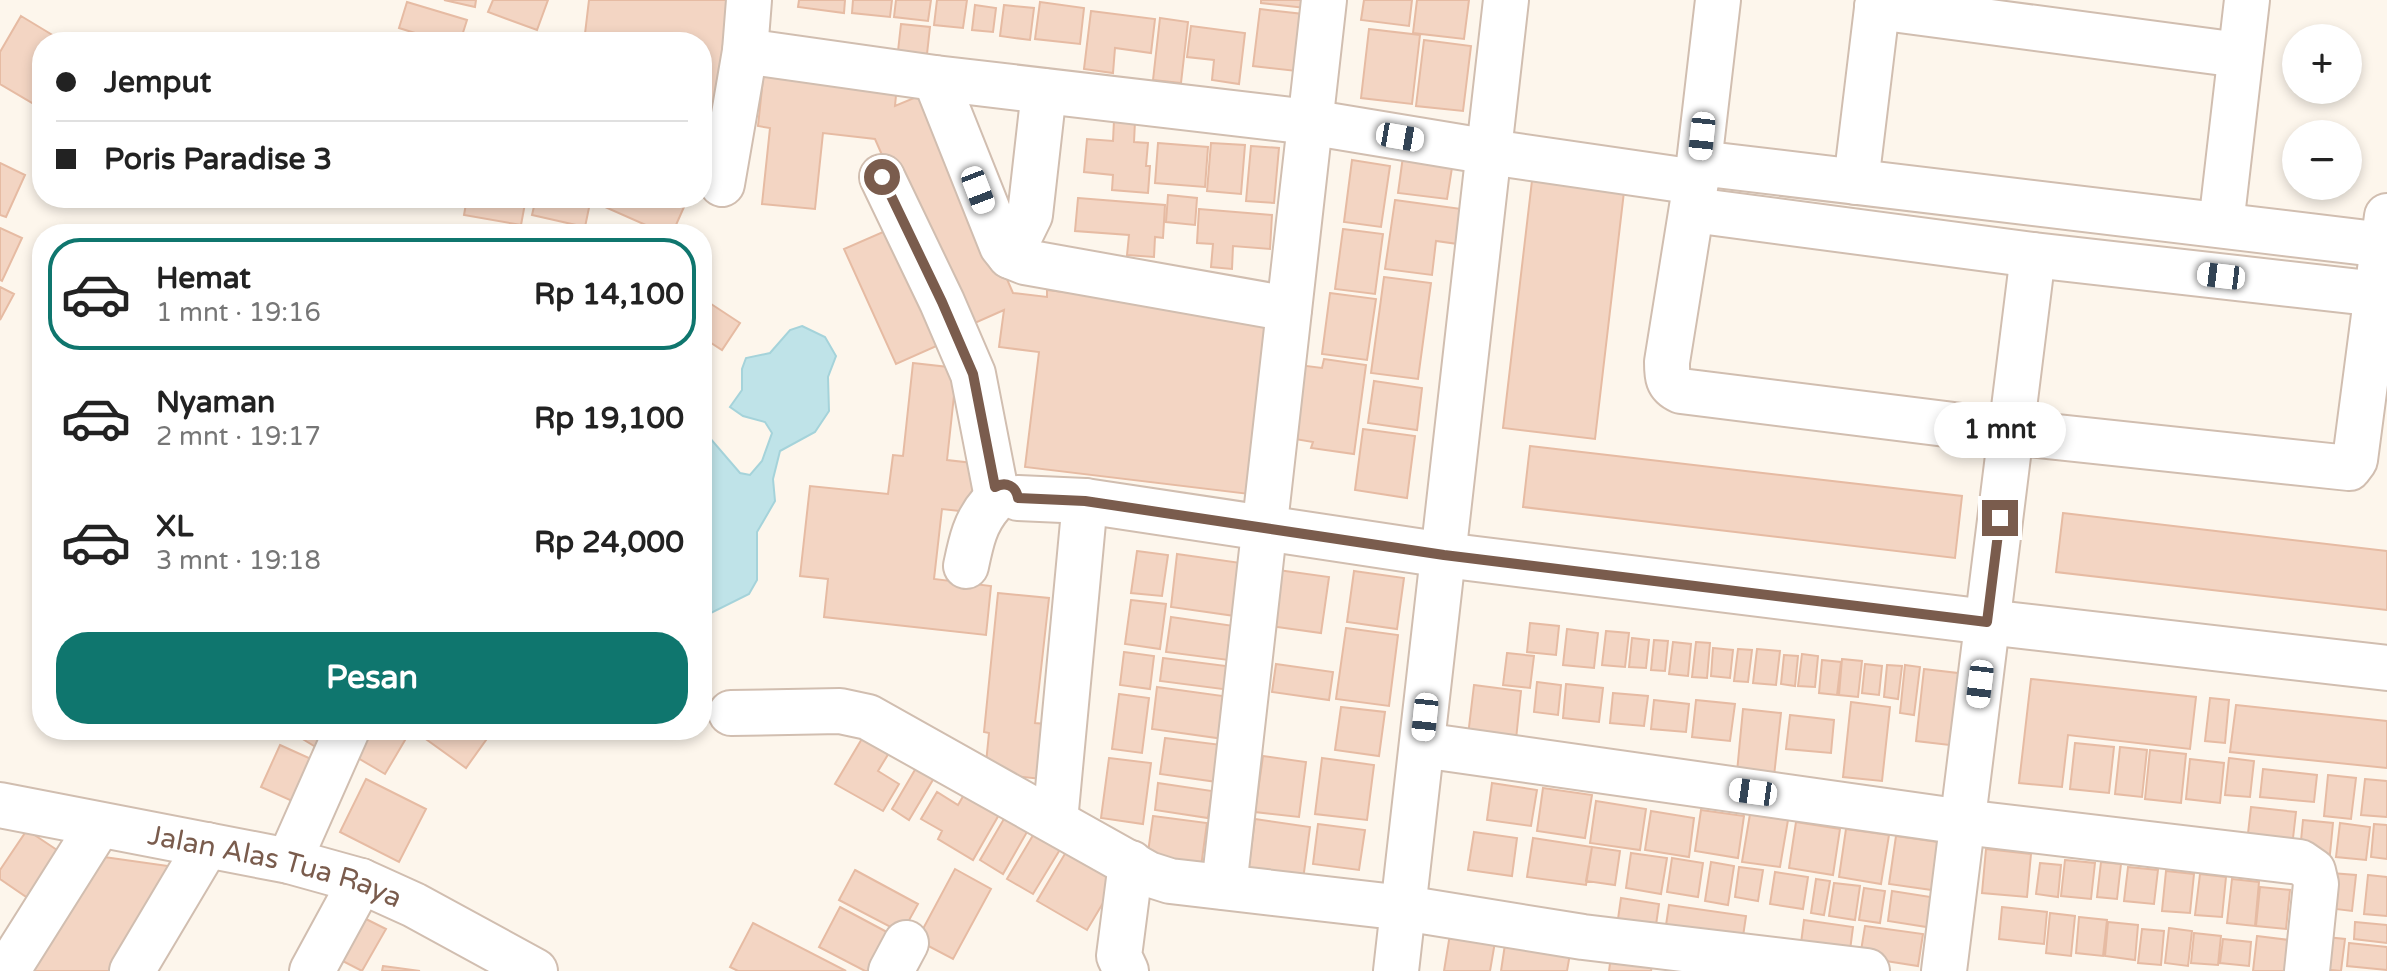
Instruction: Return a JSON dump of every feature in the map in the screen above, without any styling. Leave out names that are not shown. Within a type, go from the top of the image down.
[{"type":"street","points":[[722,184],[745,51],[749,0]]},
{"type":"street","points":[[1224,887],[1324,0]]},
{"type":"street","points":[[1396,971],[1506,0]]},
{"type":"street","points":[[1696,185],[1856,182],[2221,225],[2386,230],[2355,460],[2349,468],[2010,432],[1673,388],[1668,381],[1667,362],[1696,185],[1718,0]]},
{"type":"street","points":[[2221,225],[2247,0]]},
{"type":"street","points":[[1856,182],[1877,4],[2239,55]]},
{"type":"street","points":[[745,51],[935,78],[1309,122],[1696,185],[2033,255],[2378,294]]},
{"type":"street","points":[[935,78],[989,218],[1010,256],[1025,262],[1289,309]]},
{"type":"street","points":[[1010,256],[1030,215],[1044,91]]},
{"type":"street","points":[[882,177],[973,374],[1001,496]]},
{"type":"street","points":[[1944,971],[2033,255]]},
{"type":"street","points":[[966,566],[972,536],[983,513],[1001,496],[1085,501],[1444,555],[2387,668]]},
{"type":"street","points":[[1055,821],[1085,501]]},
{"type":"street","points":[[731,713],[816,710],[868,717],[1148,874],[1170,881],[1404,908],[1581,954],[1867,971]]},
{"type":"street","points":[[289,861],[343,740]]},
{"type":"street","points":[[1422,745],[1963,822],[2300,862],[2313,871],[2316,884],[2307,971]]},
{"type":"street","name":"Jalan Alas Tua Raya","points":[[6,817],[99,825],[289,861],[361,881],[414,905],[523,968]]},
{"type":"street","points":[[7,971],[99,825]]},
{"type":"street","points":[[132,971],[207,845]]},
{"type":"street","points":[[1126,971],[1119,956],[1131,863]]},
{"type":"street","points":[[312,971],[361,881]]},
{"type":"water","points":[[802,326],[825,337],[836,356],[828,377],[829,411],[815,432],[780,451],[773,479],[775,501],[757,532],[757,580],[749,594],[712,612],[712,440],[740,473],[750,475],[762,461],[772,433],[765,422],[743,416],[730,407],[742,390],[742,369],[746,358],[770,353],[790,330]]},
{"type":"building","points":[[444,0],[476,0],[475,7]]},
{"type":"building","points":[[493,0],[548,0],[537,30],[488,12]]},
{"type":"building","points":[[589,0],[738,0],[723,120],[712,118],[712,32],[585,32]]},
{"type":"building","points":[[799,0],[845,0],[844,13],[798,7]]},
{"type":"building","points":[[853,0],[892,0],[890,17],[852,13]]},
{"type":"building","points":[[896,0],[931,0],[928,21],[894,17]]},
{"type":"building","points":[[937,0],[967,0],[963,28],[934,25]]},
{"type":"building","points":[[1261,0],[1315,0],[1314,9],[1261,3]]},
{"type":"building","points":[[1364,0],[1412,0],[1409,26],[1361,20]]},
{"type":"building","points":[[1417,0],[1469,0],[1464,39],[1413,33]]},
{"type":"building","points":[[407,2],[467,20],[463,32],[412,32],[399,28]]},
{"type":"building","points":[[1040,2],[1084,8],[1080,44],[1035,39]]},
{"type":"building","points":[[975,5],[996,8],[993,32],[972,30]]},
{"type":"building","points":[[1004,5],[1034,8],[1030,40],[1000,36]]},
{"type":"building","points":[[1260,9],[1312,15],[1305,72],[1253,66]]},
{"type":"building","points":[[1091,11],[1155,19],[1151,53],[1115,48],[1113,73],[1084,69]]},
{"type":"building","points":[[21,16],[47,32],[32,32],[32,103],[0,84],[0,52]]},
{"type":"building","points":[[1160,18],[1188,22],[1181,83],[1153,80]]},
{"type":"building","points":[[901,24],[930,27],[927,54],[898,51]]},
{"type":"building","points":[[1191,26],[1245,33],[1239,84],[1212,80],[1214,60],[1187,57]]},
{"type":"building","points":[[1369,29],[1420,35],[1412,104],[1361,98]]},
{"type":"building","points":[[1424,40],[1471,46],[1463,111],[1416,106]]},
{"type":"building","points":[[765,60],[898,74],[895,106],[926,93],[1013,293],[1047,297],[1047,290],[1271,317],[1249,494],[1025,467],[1039,352],[999,347],[1004,310],[959,330],[875,139],[823,133],[815,209],[762,204],[770,128],[758,126]]},
{"type":"building","points":[[1114,120],[1135,121],[1134,142],[1148,143],[1148,193],[1112,190],[1113,175],[1084,172],[1087,139],[1113,141]]},
{"type":"building","points":[[1158,143],[1208,147],[1205,187],[1155,183]]},
{"type":"building","points":[[1211,143],[1245,145],[1241,194],[1207,191]]},
{"type":"building","points":[[1251,146],[1279,148],[1274,203],[1246,201]]},
{"type":"building","points":[[1404,149],[1454,155],[1447,199],[1398,193]]},
{"type":"building","points":[[1352,160],[1390,166],[1381,227],[1344,222]]},
{"type":"building","points":[[0,163],[25,175],[6,217],[0,215]]},
{"type":"building","points":[[1533,172],[1625,183],[1595,439],[1503,428]]},
{"type":"building","points":[[1168,195],[1197,198],[1195,225],[1166,222]]},
{"type":"building","points":[[1078,198],[1165,205],[1163,238],[1155,237],[1154,257],[1127,255],[1129,235],[1075,231]]},
{"type":"building","points":[[1395,200],[1469,210],[1465,245],[1436,241],[1432,275],[1385,269]]},
{"type":"building","points":[[465,208],[524,208],[521,224],[464,215]]},
{"type":"building","points":[[534,208],[589,208],[586,224],[532,215]]},
{"type":"building","points":[[607,208],[684,208],[676,224],[643,224]]},
{"type":"building","points":[[1199,209],[1272,215],[1270,249],[1233,246],[1232,269],[1211,267],[1213,244],[1197,243]]},
{"type":"building","points":[[899,225],[950,340],[896,364],[844,249]]},
{"type":"building","points":[[0,228],[22,238],[2,281],[0,280]]},
{"type":"building","points":[[1343,229],[1383,234],[1375,294],[1335,289]]},
{"type":"building","points":[[1384,277],[1431,283],[1418,379],[1371,373]]},
{"type":"building","points":[[0,287],[14,294],[0,320]]},
{"type":"building","points":[[1330,293],[1376,299],[1367,360],[1322,354]]},
{"type":"building","points":[[712,305],[740,323],[722,350],[712,344]]},
{"type":"building","points":[[1324,359],[1366,365],[1354,454],[1311,448],[1313,442],[1289,438],[1299,365],[1322,368]]},
{"type":"building","points":[[913,363],[957,368],[947,460],[982,464],[977,513],[942,509],[934,579],[991,586],[986,635],[824,617],[828,579],[800,576],[810,486],[888,494],[893,455],[903,456]]},
{"type":"building","points":[[1374,381],[1422,388],[1417,430],[1368,423]]},
{"type":"building","points":[[1363,429],[1415,436],[1407,498],[1355,490]]},
{"type":"building","points":[[1530,446],[1962,496],[1955,558],[1523,507]]},
{"type":"building","points":[[2063,513],[2387,551],[2387,610],[2056,572]]},
{"type":"building","points":[[1137,551],[1168,555],[1162,596],[1131,593]]},
{"type":"building","points":[[1177,554],[1241,563],[1235,616],[1171,607]]},
{"type":"building","points":[[1278,570],[1329,577],[1321,633],[1270,626]]},
{"type":"building","points":[[1354,571],[1404,578],[1397,629],[1347,622]]},
{"type":"building","points":[[998,593],[1049,598],[1035,723],[1057,725],[1051,780],[985,773],[989,733],[984,732]]},
{"type":"building","points":[[1131,600],[1166,604],[1160,649],[1125,644]]},
{"type":"building","points":[[1171,617],[1241,627],[1236,661],[1166,652]]},
{"type":"building","points":[[1530,623],[1559,626],[1556,655],[1527,652]]},
{"type":"building","points":[[1346,628],[1398,635],[1389,706],[1336,699]]},
{"type":"building","points":[[1567,629],[1598,633],[1594,668],[1563,665]]},
{"type":"building","points":[[1606,631],[1629,633],[1625,667],[1602,665]]},
{"type":"building","points":[[1632,638],[1649,640],[1646,668],[1629,667]]},
{"type":"building","points":[[1654,640],[1668,641],[1665,671],[1651,670]]},
{"type":"building","points":[[1673,642],[1691,644],[1688,676],[1669,674]]},
{"type":"building","points":[[1696,642],[1710,643],[1707,678],[1692,677]]},
{"type":"building","points":[[1713,648],[1733,650],[1730,678],[1711,676]]},
{"type":"building","points":[[1738,649],[1752,650],[1748,682],[1734,681]]},
{"type":"building","points":[[1757,649],[1780,651],[1776,685],[1753,683]]},
{"type":"building","points":[[1124,652],[1154,656],[1150,689],[1120,685]]},
{"type":"building","points":[[1507,653],[1534,656],[1530,688],[1503,685]]},
{"type":"building","points":[[1802,654],[1818,656],[1815,687],[1798,686]]},
{"type":"building","points":[[1784,655],[1798,656],[1795,686],[1781,684]]},
{"type":"building","points":[[1163,658],[1234,667],[1230,690],[1160,681]]},
{"type":"building","points":[[1842,659],[1862,661],[1858,697],[1839,695]]},
{"type":"building","points":[[1822,660],[1841,662],[1837,695],[1819,693]]},
{"type":"building","points":[[1276,664],[1333,672],[1329,700],[1272,692]]},
{"type":"building","points":[[1865,664],[1882,666],[1879,695],[1862,693]]},
{"type":"building","points":[[1887,665],[1902,666],[1898,699],[1884,697]]},
{"type":"building","points":[[1905,665],[1920,667],[1914,715],[1900,713]]},
{"type":"building","points":[[1924,669],[1966,674],[1958,746],[1916,741]]},
{"type":"building","points":[[2031,679],[2196,697],[2190,749],[2068,735],[2062,787],[2019,783]]},
{"type":"building","points":[[1537,682],[1561,685],[1558,715],[1534,712]]},
{"type":"building","points":[[1566,684],[1603,688],[1599,722],[1563,718]]},
{"type":"building","points":[[1474,685],[1521,691],[1515,749],[1467,744]]},
{"type":"building","points":[[1157,687],[1230,697],[1224,739],[1152,729]]},
{"type":"building","points":[[1613,693],[1648,696],[1644,726],[1610,723]]},
{"type":"building","points":[[1119,694],[1149,698],[1142,753],[1112,749]]},
{"type":"building","points":[[2210,698],[2229,700],[2225,743],[2205,741]]},
{"type":"building","points":[[1654,700],[1689,704],[1686,732],[1651,729]]},
{"type":"building","points":[[1696,700],[1735,704],[1730,741],[1692,737]]},
{"type":"building","points":[[1851,702],[1890,707],[1882,781],[1843,777]]},
{"type":"building","points":[[2236,705],[2387,721],[2387,768],[2230,752]]},
{"type":"building","points":[[1341,707],[1385,712],[1379,756],[1335,750]]},
{"type":"building","points":[[1743,709],[1781,713],[1774,776],[1737,772]]},
{"type":"building","points":[[1790,715],[1834,720],[1831,753],[1786,749]]},
{"type":"building","points":[[866,732],[892,748],[878,771],[899,784],[883,811],[835,784]]},
{"type":"building","points":[[1165,738],[1222,745],[1217,782],[1160,774]]},
{"type":"building","points":[[304,740],[336,740],[327,754]]},
{"type":"building","points":[[346,740],[405,740],[385,774],[341,748]]},
{"type":"building","points":[[427,740],[486,740],[466,768]]},
{"type":"building","points":[[2075,743],[2114,747],[2109,793],[2070,789]]},
{"type":"building","points":[[280,745],[320,763],[301,805],[261,787]]},
{"type":"building","points":[[2120,747],[2147,750],[2142,797],[2115,794]]},
{"type":"building","points":[[2150,750],[2186,754],[2181,803],[2145,799]]},
{"type":"building","points":[[1263,756],[1306,762],[1299,817],[1255,812]]},
{"type":"building","points":[[1109,758],[1151,763],[1143,824],[1101,818]]},
{"type":"building","points":[[1322,758],[1374,765],[1367,820],[1315,814]]},
{"type":"building","points":[[2229,758],[2254,761],[2250,797],[2225,795]]},
{"type":"building","points":[[2190,759],[2224,763],[2220,803],[2186,799]]},
{"type":"building","points":[[919,763],[937,773],[909,820],[892,809]]},
{"type":"building","points":[[2263,769],[2317,775],[2314,802],[2260,797]]},
{"type":"building","points":[[2328,775],[2356,778],[2351,819],[2324,816]]},
{"type":"building","points":[[366,779],[426,809],[399,862],[340,832]]},
{"type":"building","points":[[2365,779],[2387,781],[2387,817],[2361,815]]},
{"type":"building","points":[[1158,783],[1212,791],[1208,818],[1155,810]]},
{"type":"building","points":[[1492,783],[1537,790],[1531,826],[1487,820]]},
{"type":"building","points":[[969,786],[1004,806],[973,860],[938,839],[942,831],[921,819],[937,792],[958,805]]},
{"type":"building","points":[[1543,788],[1592,795],[1585,838],[1537,831]]},
{"type":"building","points":[[1596,801],[1646,809],[1640,850],[1590,843]]},
{"type":"building","points":[[2251,807],[2296,812],[2292,847],[2247,842]]},
{"type":"building","points":[[1701,810],[1744,816],[1738,858],[1695,851]]},
{"type":"building","points":[[1651,811],[1694,818],[1689,857],[1645,850]]},
{"type":"building","points":[[1008,812],[1031,825],[1003,874],[980,860]]},
{"type":"building","points":[[1750,814],[1788,820],[1780,867],[1742,862]]},
{"type":"building","points":[[1153,816],[1207,823],[1200,874],[1146,867]]},
{"type":"building","points":[[1255,819],[1310,827],[1303,880],[1248,873]]},
{"type":"building","points":[[2303,820],[2333,823],[2330,854],[2300,851]]},
{"type":"building","points":[[1796,822],[1840,829],[1833,875],[1789,868]]},
{"type":"building","points":[[2340,823],[2370,827],[2366,860],[2336,857]]},
{"type":"building","points":[[1318,824],[1365,830],[1359,870],[1313,864]]},
{"type":"building","points":[[2374,824],[2387,825],[2387,859],[2371,857]]},
{"type":"building","points":[[1038,827],[1064,843],[1033,894],[1007,879]]},
{"type":"building","points":[[1846,829],[1889,835],[1881,884],[1839,877]]},
{"type":"building","points":[[27,830],[69,858],[38,905],[0,879],[0,870]]},
{"type":"building","points":[[1474,832],[1517,838],[1512,876],[1468,870]]},
{"type":"building","points":[[1896,836],[1945,843],[1939,891],[1889,884]]},
{"type":"building","points":[[1533,838],[1592,847],[1586,885],[1527,877]]},
{"type":"building","points":[[1069,847],[1119,876],[1087,930],[1037,901]]},
{"type":"building","points":[[1592,847],[1620,851],[1615,885],[1586,881]]},
{"type":"building","points":[[1986,849],[2031,854],[2027,897],[1982,893]]},
{"type":"building","points":[[1631,853],[1667,858],[1661,894],[1626,888]]},
{"type":"building","points":[[97,856],[175,867],[111,971],[28,971]]},
{"type":"building","points":[[1672,858],[1703,863],[1698,897],[1667,892]]},
{"type":"building","points":[[2065,860],[2095,863],[2091,899],[2061,896]]},
{"type":"building","points":[[1711,862],[1734,866],[1728,905],[1705,901]]},
{"type":"building","points":[[2101,862],[2121,864],[2117,899],[2097,897]]},
{"type":"building","points":[[2040,863],[2061,865],[2058,897],[2036,894]]},
{"type":"building","points":[[1739,867],[1763,870],[1758,901],[1735,897]]},
{"type":"building","points":[[2128,867],[2158,870],[2154,904],[2124,901]]},
{"type":"building","points":[[955,869],[991,889],[953,959],[917,940]]},
{"type":"building","points":[[855,870],[918,904],[902,933],[839,900]]},
{"type":"building","points":[[2166,871],[2194,874],[2190,913],[2162,911]]},
{"type":"building","points":[[1775,872],[1808,877],[1803,909],[1770,904]]},
{"type":"building","points":[[2331,873],[2356,875],[2352,911],[2327,908]]},
{"type":"building","points":[[2200,874],[2226,877],[2222,917],[2195,915]]},
{"type":"building","points":[[2368,875],[2387,877],[2387,916],[2364,914]]},
{"type":"building","points":[[1816,879],[1830,881],[1824,915],[1811,913]]},
{"type":"building","points":[[2232,879],[2259,882],[2255,926],[2227,923]]},
{"type":"building","points":[[1834,883],[1860,886],[1855,920],[1829,916]]},
{"type":"building","points":[[2260,887],[2290,890],[2286,929],[2256,926]]},
{"type":"building","points":[[1864,888],[1885,891],[1880,923],[1859,920]]},
{"type":"building","points":[[1892,891],[1937,898],[1933,928],[1888,921]]},
{"type":"building","points":[[1621,898],[1659,904],[1655,932],[1617,926]]},
{"type":"building","points":[[1669,905],[1746,916],[1742,943],[1665,932]]},
{"type":"building","points":[[840,907],[900,939],[884,971],[865,971],[819,947]]},
{"type":"building","points":[[2002,907],[2047,912],[2044,944],[1999,939]]},
{"type":"building","points":[[2050,913],[2075,916],[2071,956],[2046,953]]},
{"type":"building","points":[[356,914],[386,929],[362,971],[333,956]]},
{"type":"building","points":[[2079,917],[2107,920],[2103,956],[2076,953]]},
{"type":"building","points":[[1804,920],[1853,927],[1849,958],[1800,951]]},
{"type":"building","points":[[2108,922],[2138,925],[2135,960],[2105,956]]},
{"type":"building","points":[[2355,922],[2387,925],[2387,943],[2354,939]]},
{"type":"building","points":[[753,923],[846,971],[738,971],[730,967]]},
{"type":"building","points":[[1865,926],[1923,934],[1918,966],[1860,957]]},
{"type":"building","points":[[1451,928],[1496,936],[1490,971],[1444,971]]},
{"type":"building","points":[[2169,928],[2192,931],[2188,966],[2165,963]]},
{"type":"building","points":[[2142,929],[2164,931],[2161,965],[2138,963]]},
{"type":"building","points":[[1507,931],[1572,942],[1567,971],[1501,971]]},
{"type":"building","points":[[2194,933],[2221,936],[2218,965],[2191,963]]},
{"type":"building","points":[[2257,936],[2289,940],[2286,971],[2253,971]]},
{"type":"building","points":[[2316,936],[2345,939],[2341,971],[2312,968]]},
{"type":"building","points":[[2223,939],[2251,942],[2249,966],[2220,963]]},
{"type":"building","points":[[2349,943],[2387,947],[2387,970],[2347,966]]},
{"type":"building","points":[[1612,949],[1654,955],[1651,971],[1609,971]]},
{"type":"building","points":[[383,966],[420,971],[382,971]]},
{"type":"route","points":[[882,177],[973,374],[995,487],[1010,485],[1018,498],[1085,501],[1444,555],[1987,622],[2000,518]]}]
